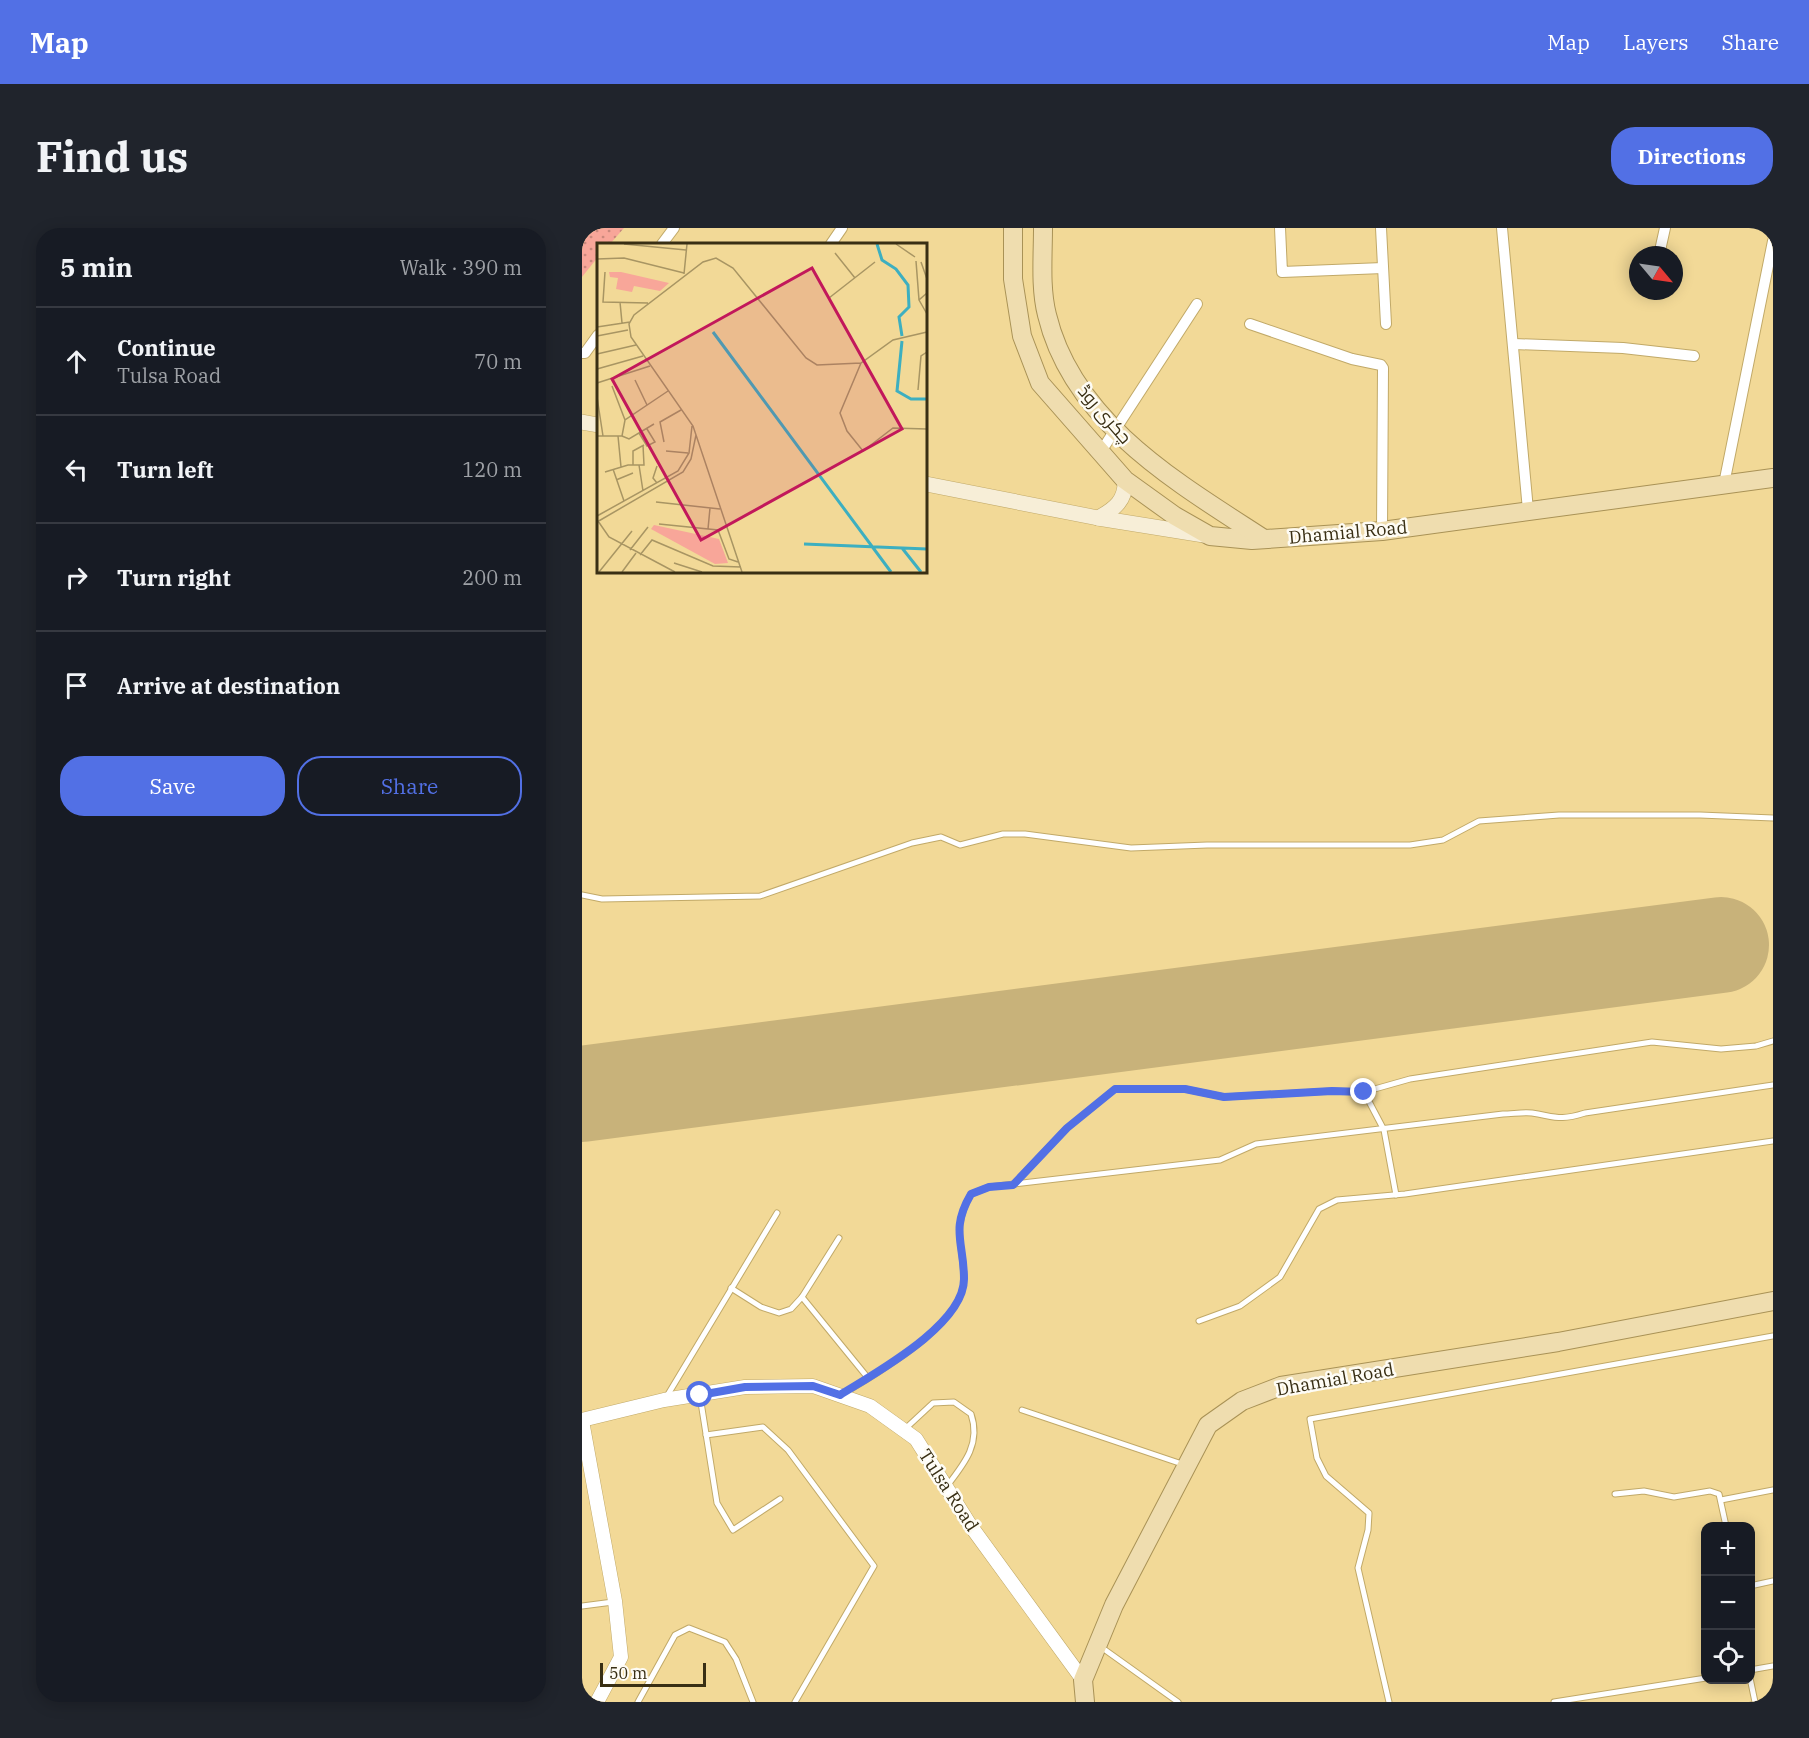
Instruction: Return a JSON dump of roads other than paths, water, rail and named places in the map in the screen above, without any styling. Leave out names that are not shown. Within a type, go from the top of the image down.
[{"type":"main road","name":"چکری روڈ","points":[[1012,228],[1013,279],[1025,345],[1040,383],[1125,480],[1175,516],[1210,536]]},
{"type":"main road","name":"چکری روڈ","points":[[1043,228],[1046,309],[1052,332],[1065,364],[1115,430],[1178,483],[1264,539]]},
{"type":"main road","points":[[582,422],[597,425]]},
{"type":"main road","name":"Dhamial Road","points":[[927,484],[1098,518],[1210,536],[1264,539],[1382,531],[1773,478]]},
{"type":"main road","points":[[1098,518],[1120,502],[1125,480]]},
{"type":"main road","name":"Dhamial Road","points":[[1085,1702],[1083,1680],[1114,1605],[1187,1465],[1208,1425],[1242,1401],[1281,1386],[1558,1342],[1773,1302]]},
{"type":"street","points":[[663,243],[674,228]]},
{"type":"street","points":[[832,243],[842,228]]},
{"type":"street","points":[[1280,228],[1282,272],[1383,268]]},
{"type":"street","points":[[1381,228],[1386,324]]},
{"type":"street","points":[[1502,228],[1528,510]]},
{"type":"street","points":[[1661,246],[1665,228]]},
{"type":"street","points":[[1724,484],[1773,241]]},
{"type":"street","points":[[1100,453],[1197,304]]},
{"type":"street","points":[[1250,324],[1352,359],[1381,364],[1383,368],[1382,531]]},
{"type":"street","points":[[582,353],[585,353],[597,336]]},
{"type":"street","points":[[1514,344],[1623,348],[1694,356]]},
{"type":"street","name":"Tulsa Road","points":[[597,1702],[621,1657],[615,1601],[582,1421],[664,1400],[745,1387],[813,1386],[870,1406],[916,1439],[970,1525],[1083,1680]]},
{"type":"lane","points":[[582,895],[602,899],[760,896],[912,843],[941,837],[960,845],[1003,834],[1025,834],[1131,848],[1207,845],[1410,845],[1443,840],[1479,821],[1559,815],[1700,814],[1773,818]]},
{"type":"lane","points":[[1013,1185],[1067,1128],[1115,1089],[1185,1089],[1224,1097],[1332,1091],[1364,1092],[1410,1079],[1652,1042],[1721,1049],[1756,1046],[1773,1041]]},
{"type":"lane","points":[[840,1395],[904,1355],[938,1328],[962,1297],[964,1279],[958,1224],[971,1194],[989,1187],[1220,1160],[1256,1144],[1503,1114],[1531,1113],[1551,1119],[1567,1118],[1585,1113],[1773,1085]]},
{"type":"lane","points":[[1364,1092],[1384,1130],[1396,1195]]},
{"type":"lane","points":[[1199,1321],[1240,1306],[1280,1277],[1318,1209],[1337,1200],[1396,1195],[1773,1141]]},
{"type":"lane","points":[[664,1400],[777,1213]]},
{"type":"lane","points":[[731,1288],[761,1307],[779,1313],[791,1309],[802,1297],[839,1238]]},
{"type":"lane","points":[[802,1297],[868,1378]]},
{"type":"lane","points":[[1389,1702],[1358,1568],[1368,1530],[1369,1513],[1326,1476],[1317,1458],[1310,1419],[1773,1335]]},
{"type":"lane","points":[[700,1395],[717,1503],[733,1530],[780,1499]]},
{"type":"lane","points":[[904,1430],[933,1403],[954,1402],[963,1406],[970,1414],[975,1439],[961,1469],[946,1487]]},
{"type":"lane","points":[[1022,1410],[1187,1465]]},
{"type":"lane","points":[[706,1435],[763,1426],[788,1450],[874,1566],[795,1702]]},
{"type":"lane","points":[[1721,1500],[1773,1490]]},
{"type":"lane","points":[[1615,1494],[1644,1491],[1674,1497],[1710,1491],[1719,1494],[1725,1522]]},
{"type":"lane","points":[[1755,1585],[1773,1581]]},
{"type":"lane","points":[[582,1606],[615,1601]]},
{"type":"lane","points":[[638,1702],[675,1635],[689,1628],[725,1642],[736,1659],[753,1702]]},
{"type":"lane","points":[[1098,1644],[1178,1702]]},
{"type":"lane","points":[[1755,1669],[1773,1666]]},
{"type":"lane","points":[[1554,1702],[1701,1679]]},
{"type":"lane","points":[[1751,1684],[1755,1702]]}]
